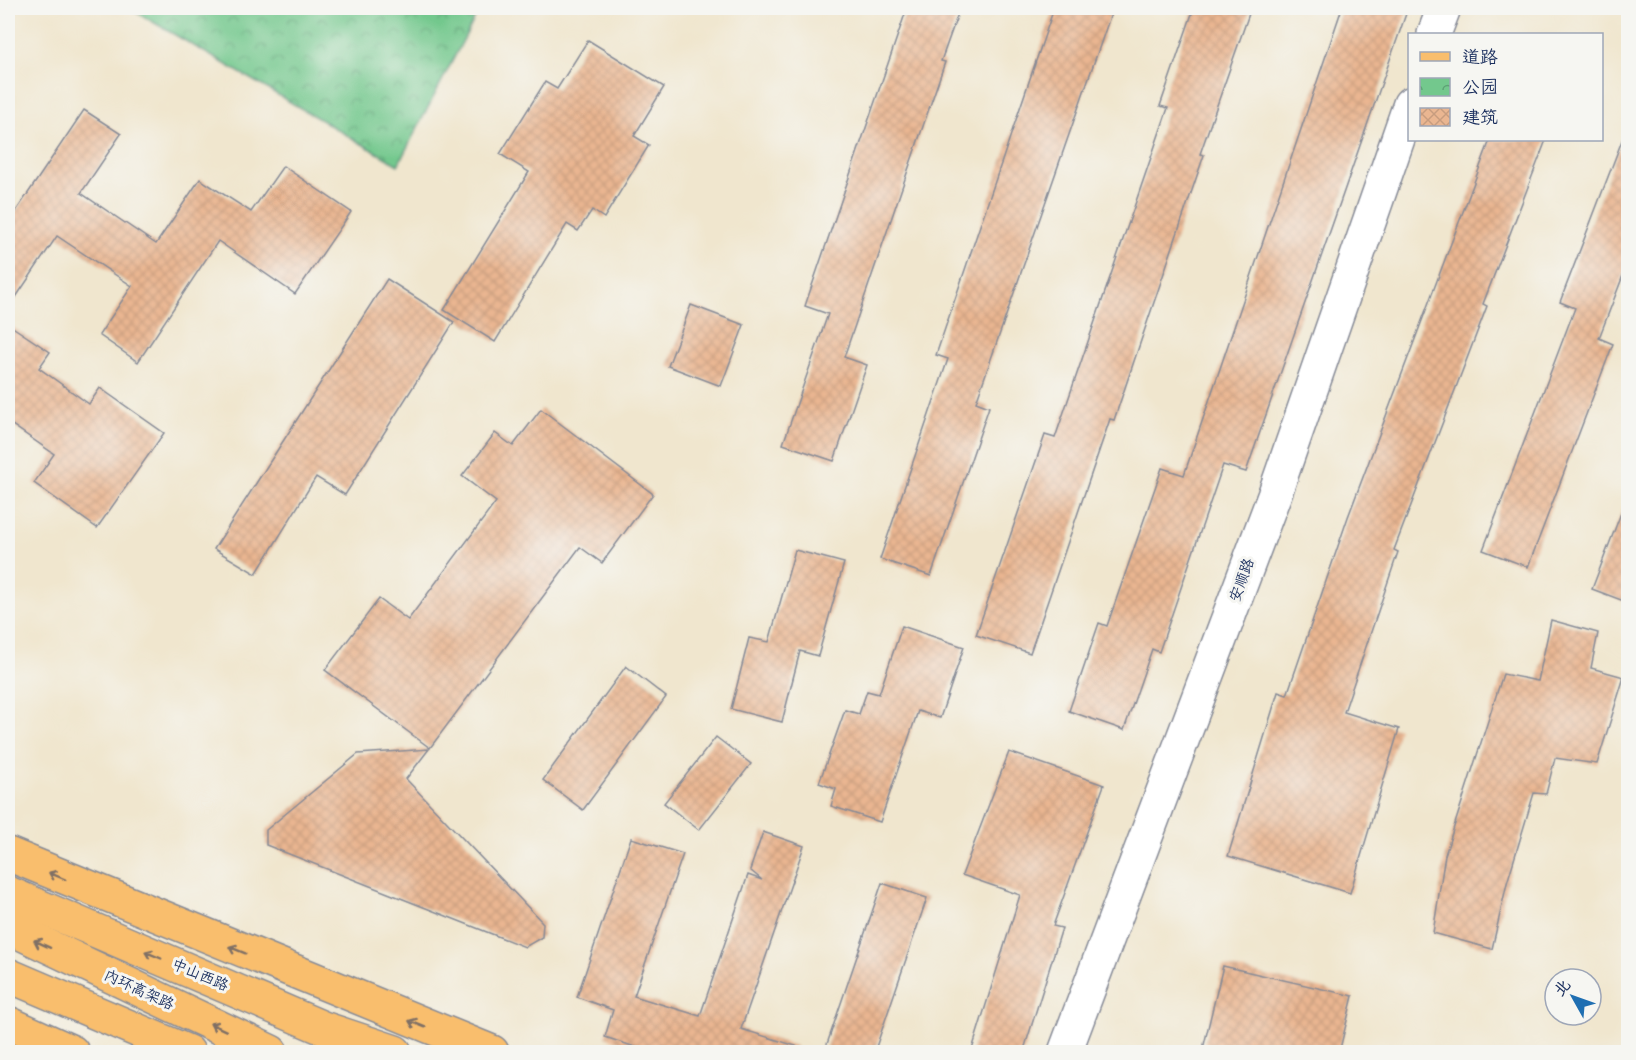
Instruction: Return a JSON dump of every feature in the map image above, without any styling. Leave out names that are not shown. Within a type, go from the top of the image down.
[{"type":"main road","points":[[8,854],[492,1053]]},
{"type":"main road","name":"中山西路","points":[[8,894],[323,1028],[395,1053]]},
{"type":"main road","name":"内环高架路","points":[[8,927],[271,1053]]},
{"type":"main road","points":[[8,974],[189,1053]]},
{"type":"main road","points":[[8,1023],[72,1053]]},
{"type":"street","points":[[1434,33],[1444,8]]},
{"type":"street","name":"安顺路","points":[[1065,1053],[1274,496],[1408,110]]},
{"type":"green space","points":[[129,8],[480,8],[398,165]]},
{"type":"building","points":[[907,8],[960,8],[941,61],[945,62],[844,357],[867,365],[834,461],[783,444],[828,314],[805,306]]},
{"type":"building","points":[[1054,8],[1113,8],[976,402],[989,407],[931,576],[880,559],[948,359],[936,355]]},
{"type":"building","points":[[1194,8],[1251,8],[1200,154],[1204,155],[1114,420],[1110,419],[1030,653],[976,635],[1045,435],[1055,438],[1168,108],[1160,106]]},
{"type":"building","points":[[1342,8],[1408,8],[1246,472],[1223,465],[1159,652],[1152,649],[1124,730],[1069,711],[1099,623],[1107,626],[1162,468],[1184,475]]},
{"type":"building","points":[[588,40],[664,87],[634,136],[649,145],[604,218],[592,210],[578,231],[567,224],[495,342],[444,310],[529,172],[500,154],[545,82],[557,89]]},
{"type":"building","points":[[84,110],[121,134],[81,193],[156,244],[200,179],[251,212],[283,166],[351,212],[295,294],[218,241],[138,362],[99,335],[132,286],[57,236],[8,309],[8,223]]},
{"type":"building","points":[[1626,130],[1629,130],[1629,260],[1599,338],[1613,344],[1528,567],[1483,550],[1575,308],[1560,302]]},
{"type":"building","points":[[1490,141],[1546,141],[1483,304],[1487,306],[1394,550],[1398,552],[1344,712],[1399,729],[1350,893],[1228,856],[1278,692],[1287,695],[1348,517]]},
{"type":"building","points":[[387,279],[454,322],[345,495],[316,477],[256,574],[214,549]]},
{"type":"building","points":[[691,305],[744,325],[721,386],[668,366]]},
{"type":"building","points":[[8,324],[50,352],[39,368],[89,404],[100,388],[164,433],[97,528],[34,483],[54,454],[8,422]]},
{"type":"building","points":[[541,409],[653,494],[602,563],[580,547],[430,748],[325,670],[379,599],[408,620],[496,502],[462,476],[495,433],[513,446]]},
{"type":"building","points":[[1626,500],[1629,500],[1629,603],[1592,589]]},
{"type":"building","points":[[795,550],[844,563],[818,656],[800,651],[782,722],[731,709],[749,638],[769,642]]},
{"type":"building","points":[[1551,620],[1598,633],[1591,668],[1624,677],[1597,764],[1555,758],[1546,794],[1534,793],[1507,883],[1492,949],[1433,933],[1445,855],[1503,674],[1538,681]]},
{"type":"building","points":[[902,626],[964,647],[940,718],[918,711],[880,822],[831,806],[836,789],[819,783],[845,710],[859,714],[867,691],[879,694]]},
{"type":"building","points":[[626,666],[666,697],[583,810],[543,780]]},
{"type":"building","points":[[716,737],[751,764],[699,830],[664,803]]},
{"type":"building","points":[[429,749],[406,779],[543,923],[542,937],[525,947],[266,845],[266,830],[358,754]]},
{"type":"building","points":[[1009,752],[1104,785],[1053,926],[1062,928],[1023,1053],[971,1053],[1020,895],[962,875]]},
{"type":"building","points":[[763,832],[804,846],[741,1029],[796,1046],[795,1053],[653,1053],[605,1037],[613,1010],[577,997],[631,838],[683,854],[634,996],[700,1016],[748,875],[762,880],[750,870]]},
{"type":"building","points":[[882,883],[927,898],[874,1053],[824,1053]]},
{"type":"building","points":[[1223,966],[1353,996],[1339,1053],[1202,1053]]}]
